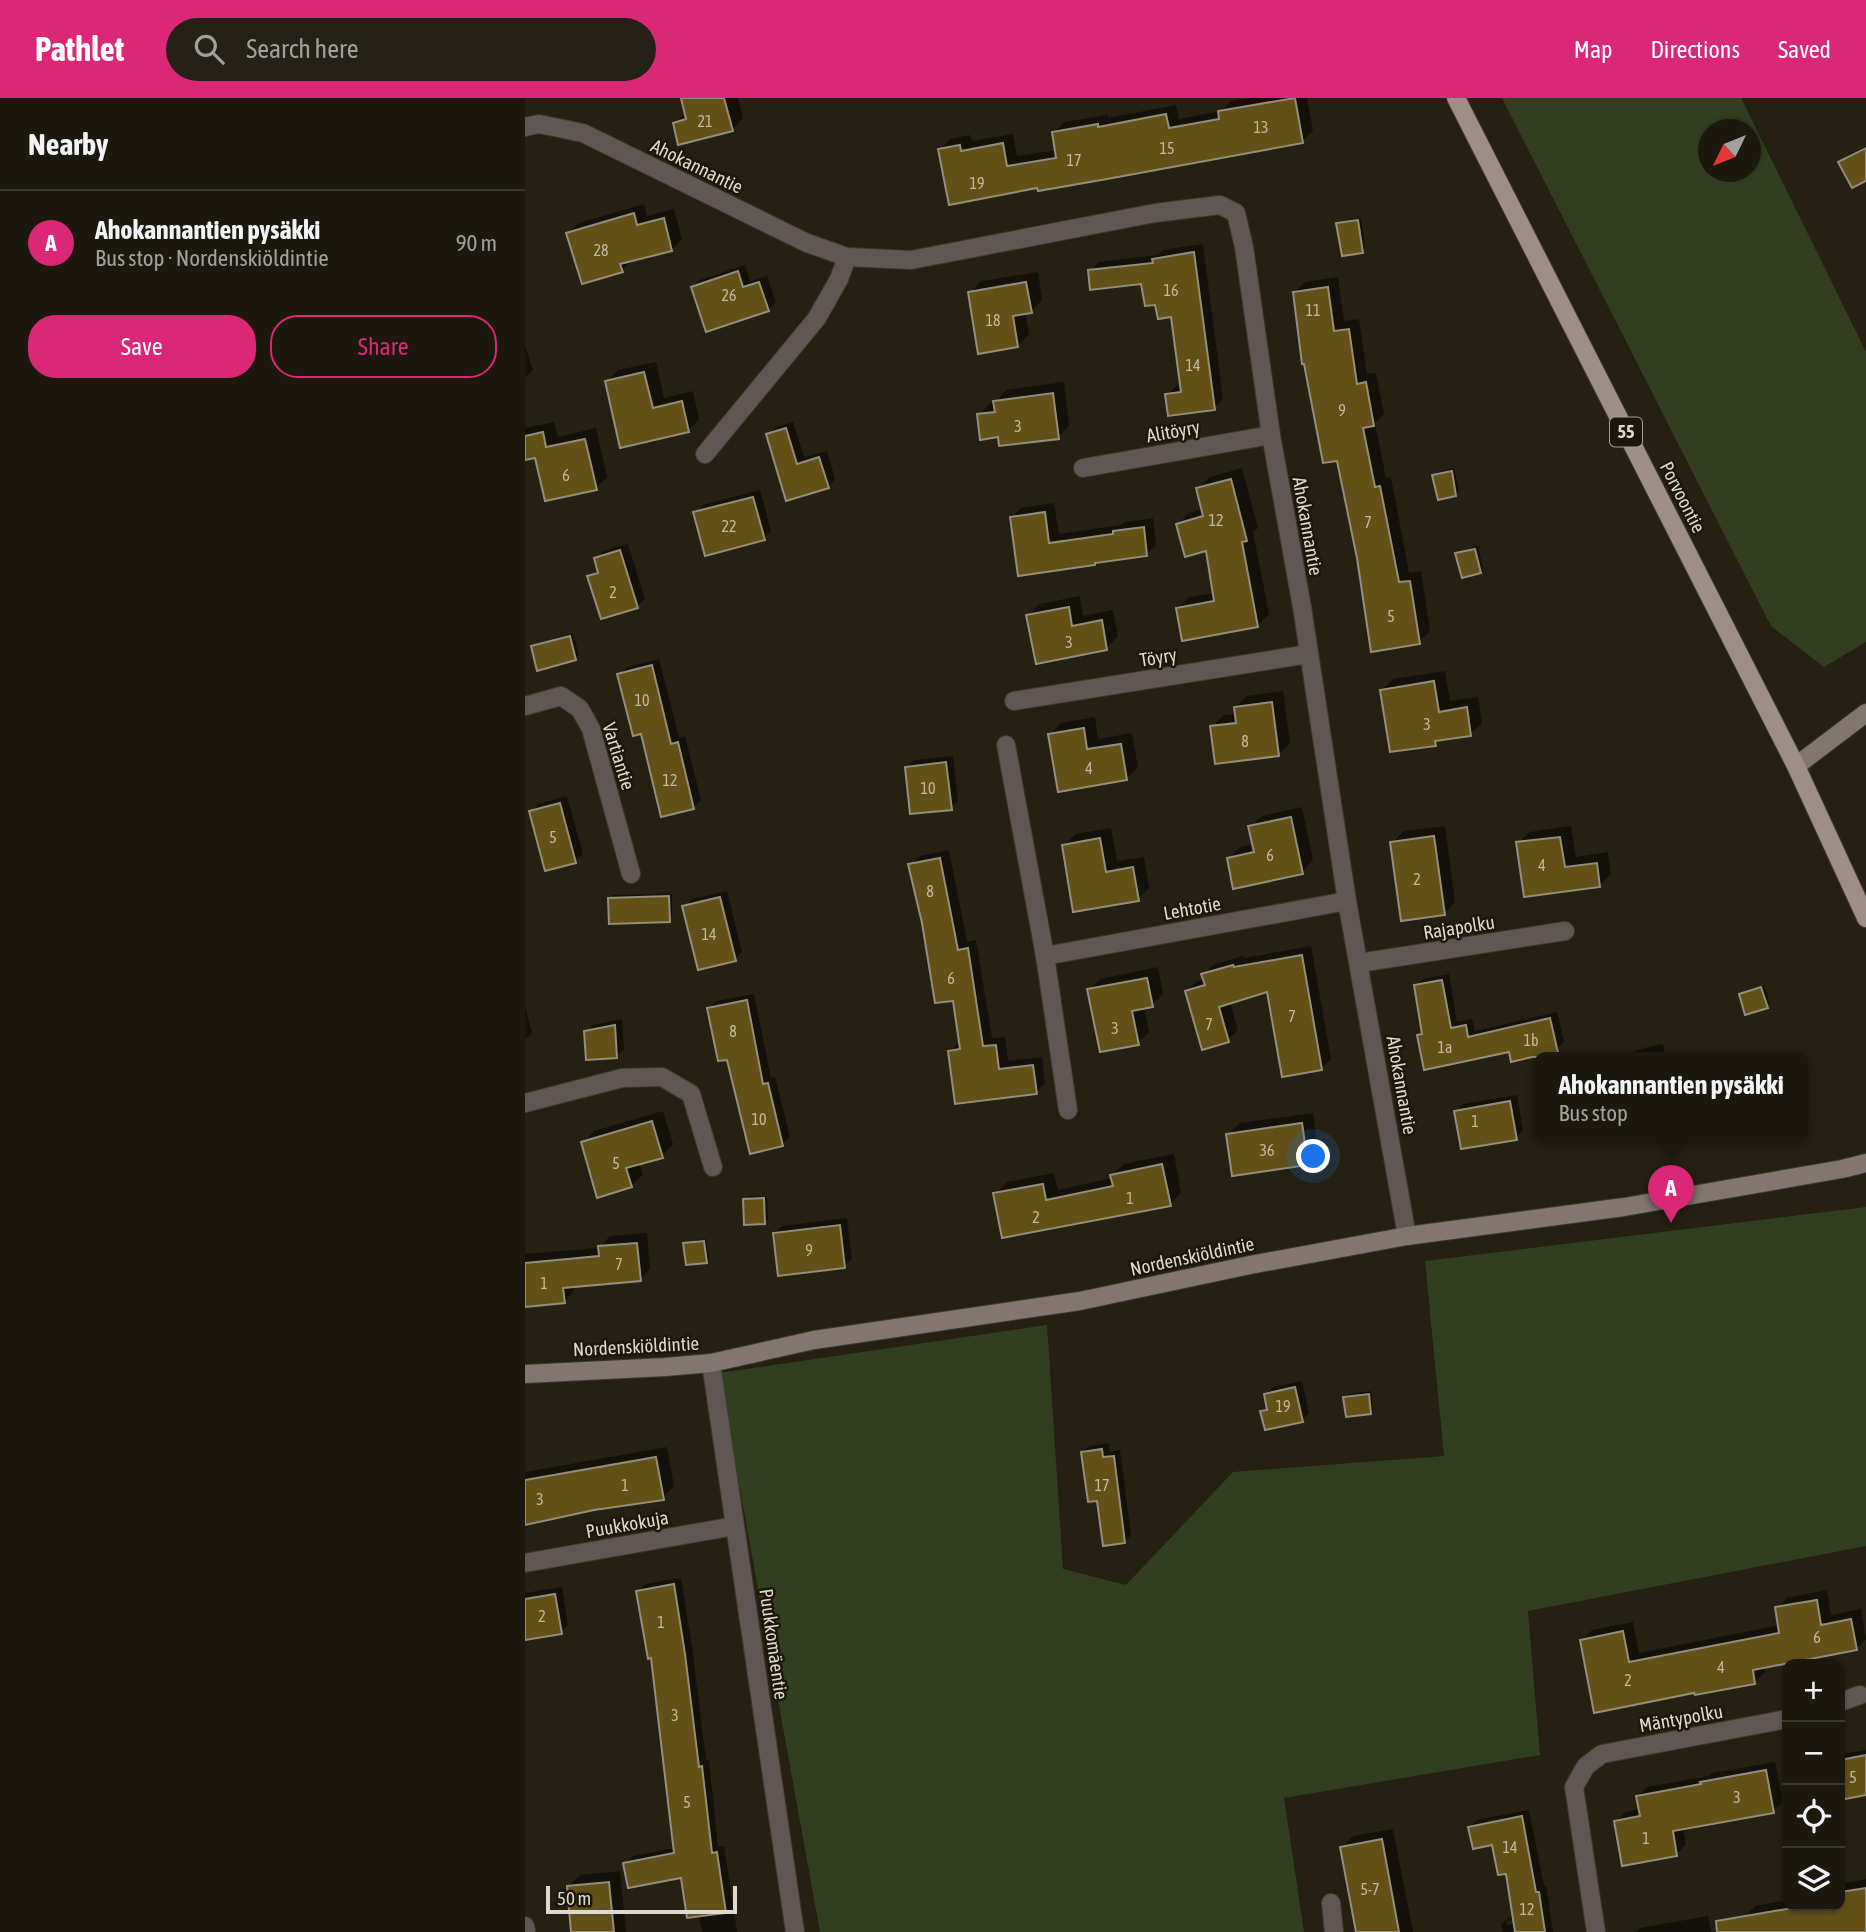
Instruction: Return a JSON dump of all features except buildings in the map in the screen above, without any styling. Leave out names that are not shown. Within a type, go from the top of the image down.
[{"type":"main road","name":"Porvoontie","points":[[1456,98],[1796,766],[1866,918]]},
{"type":"main road","points":[[1796,766],[1866,713]]},
{"type":"main road","name":"Nordenskiöldintie","points":[[525,1374],[711,1363],[814,1340],[1080,1301],[1250,1265],[1407,1236],[1624,1207],[1866,1163]]},
{"type":"street","name":"Ahokannantie","points":[[525,127],[539,124],[583,133],[807,243],[848,257],[911,260],[1155,213],[1220,205],[1236,213],[1244,247],[1271,435],[1309,654],[1347,901],[1407,1236]]},
{"type":"street","points":[[705,454],[817,318],[848,257]]},
{"type":"street","name":"Alitöyry","points":[[1083,468],[1271,435]]},
{"type":"street","name":"Töyry","points":[[1014,701],[1309,654]]},
{"type":"street","name":"Vartiantie","points":[[525,706],[561,696],[580,709],[591,729],[631,874]]},
{"type":"street","points":[[1006,745],[1045,956],[1068,1110]]},
{"type":"street","name":"Lehtotie","points":[[1045,956],[1347,901]]},
{"type":"street","name":"Rajapolku","points":[[1359,964],[1565,931]]},
{"type":"street","points":[[525,1103],[622,1078],[662,1077],[691,1094],[713,1167]]},
{"type":"street","name":"Puukkomäentie","points":[[711,1363],[795,1932]]},
{"type":"street","name":"Puukkokuja","points":[[525,1563],[735,1527]]},
{"type":"street","points":[[1845,1700],[1860,1695]]},
{"type":"street","name":"Mäntypolku","points":[[1596,1932],[1574,1787],[1586,1766],[1602,1754],[1782,1720]]},
{"type":"street","points":[[1331,1903],[1334,1932]]},
{"type":"street","points":[[525,1926],[526,1932]]},
{"type":"green space","points":[[1502,98],[1741,98],[1751,119],[1698,119],[1698,182],[1761,182],[1761,139],[1866,352],[1866,642],[1824,667],[1771,626]]},
{"type":"green space","points":[[1866,1207],[1866,1546],[1528,1611],[1540,1755],[1284,1798],[1304,1932],[820,1932],[719,1373],[1047,1325],[1063,1569],[1126,1585],[1233,1472],[1444,1456],[1425,1261]]},
{"type":"place","name":"Ahokannantien pysäkki","points":[[1671,1223]]}]
